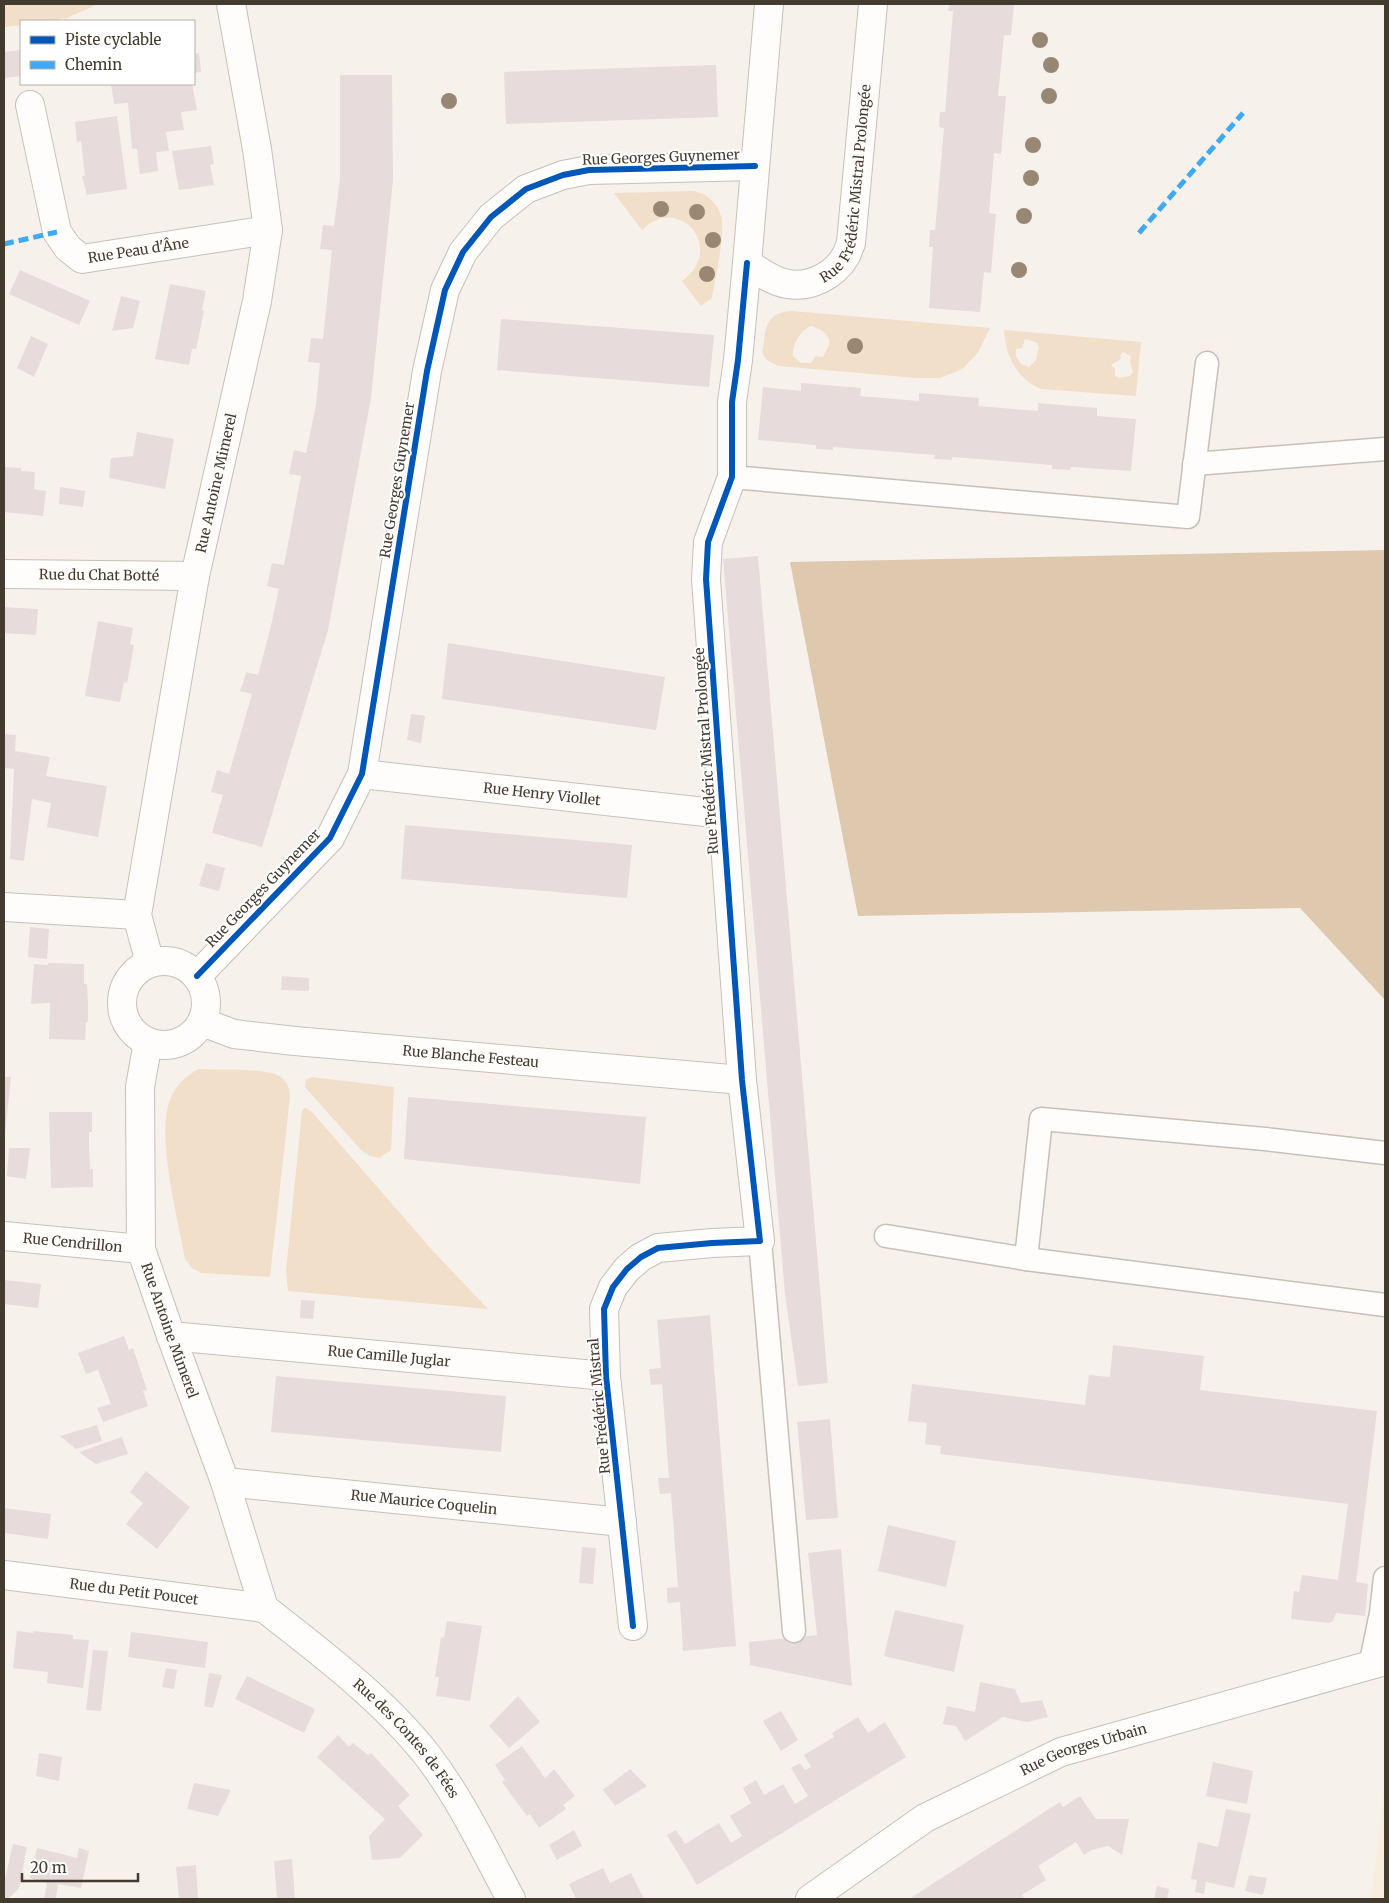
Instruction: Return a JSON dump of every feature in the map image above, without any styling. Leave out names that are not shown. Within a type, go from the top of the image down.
[{"type":"street","name":"Rue Antoine Mimerel","points":[[150,963],[138,915],[194,576],[257,301],[268,230],[257,150],[231,4]]},
{"type":"street","name":"Rue Frédéric Mistral Prolongée","points":[[760,1241],[742,1080],[706,579],[708,542],[732,477],[732,402],[738,360],[769,4]]},
{"type":"street","name":"Rue Frédéric Mistral Prolongée","points":[[747,263],[771,279],[787,284],[801,285],[815,282],[827,275],[845,257],[851,243],[873,4]]},
{"type":"street","name":"Rue Peau d'Âne","points":[[30,105],[57,232],[68,248],[82,258],[268,230]]},
{"type":"street","name":"Rue Georges Guynemer","points":[[197,976],[330,838],[362,774],[427,371],[444,290],[463,252],[491,217],[526,189],[563,175],[590,170],[755,166]]},
{"type":"street","name":"Rue du Chat Botté","points":[[4,574],[194,576]]},
{"type":"street","name":"Rue Henry Viollet","points":[[362,774],[723,814]]},
{"type":"street","points":[[4,907],[138,915]]},
{"type":"street","points":[[163,960],[176,962],[187,967],[197,976],[203,986],[206,1010],[202,1022],[195,1032],[184,1040],[160,1045],[148,1042],[136,1034],[127,1022],[122,1008],[123,994],[128,981],[138,970],[150,963],[163,960]]},
{"type":"street","name":"Rue Blanche Festeau","points":[[202,1022],[234,1034],[295,1041],[742,1080]]},
{"type":"street","name":"Rue Antoine Mimerel","points":[[148,1042],[140,1087],[142,1250],[170,1336],[225,1482],[264,1608]]},
{"type":"street","name":"Rue Cendrillon","points":[[4,1236],[142,1250]]},
{"type":"street","name":"Rue Frédéric Mistral","points":[[633,1626],[606,1376],[604,1309],[613,1286],[627,1269],[641,1257],[658,1248],[760,1241]]},
{"type":"street","name":"Rue Camille Juglar","points":[[170,1336],[606,1376]]},
{"type":"street","name":"Rue Maurice Coquelin","points":[[225,1482],[622,1522]]},
{"type":"street","name":"Rue du Petit Poucet","points":[[4,1575],[264,1608]]},
{"type":"street","name":"Rue des Contes de Fées","points":[[264,1608],[323,1655],[388,1713],[426,1755],[458,1801],[511,1899]]},
{"type":"street","name":"Rue Georges Urbain","points":[[810,1899],[926,1818],[1060,1752],[1378,1664]]},
{"type":"lane","points":[[732,477],[1188,517],[1207,364]]},
{"type":"lane","points":[[1194,464],[1385,449]]},
{"type":"lane","points":[[1026,1259],[1041,1118],[1264,1139],[1385,1153]]},
{"type":"lane","points":[[886,1236],[1026,1259],[1385,1305]]},
{"type":"lane","points":[[760,1241],[794,1631]]},
{"type":"lane","points":[[1378,1664],[1385,1578]]},
{"type":"shaded area","points":[[4,4],[98,4],[67,18],[20,20],[20,25],[4,27]]},
{"type":"shaded area","points":[[693,191],[707,196],[714,202],[721,216],[722,224],[721,244],[712,298],[701,306],[682,281],[695,268],[700,254],[699,241],[693,229],[683,221],[670,217],[656,220],[642,230],[614,193]]},
{"type":"shaded area","points":[[792,311],[990,328],[979,351],[962,369],[940,378],[916,378],[779,366],[775,364],[763,354],[766,329],[774,316]],"holes":[[[811,326],[827,335],[829,345],[823,357],[816,356],[811,363],[801,363],[793,356],[793,352],[801,334]]]},
{"type":"shaded area","points":[[1004,330],[1141,342],[1136,396],[1041,389],[1019,373],[1010,357]],"holes":[[[1025,339],[1036,342],[1039,347],[1036,360],[1029,367],[1021,364],[1016,356],[1016,349],[1022,348]],[[1123,352],[1131,356],[1130,362],[1133,372],[1130,376],[1119,378],[1115,376],[1115,369],[1111,365],[1121,359],[1120,356]]]},
{"type":"shaded area","points":[[1385,550],[1385,1000],[1300,908],[858,916],[790,562]]},
{"type":"shaded area","points":[[199,1069],[251,1070],[270,1073],[280,1077],[289,1087],[290,1097],[270,1277],[201,1273],[192,1268],[185,1259],[169,1176],[165,1130],[167,1111],[172,1095],[183,1080]]},
{"type":"shaded area","points":[[312,1077],[394,1087],[391,1150],[379,1158],[370,1156],[362,1151],[305,1087],[306,1080]]},
{"type":"shaded area","points":[[305,1107],[311,1111],[433,1251],[488,1309],[288,1291],[286,1271],[302,1111]]},
{"type":"shaded area","points":[[1385,1783],[1385,1899],[1371,1899]]},
{"type":"building","points":[[949,4],[1014,4],[1011,35],[1004,35],[998,96],[1006,96],[1001,154],[994,153],[989,213],[996,214],[991,273],[984,272],[980,312],[929,308],[933,247],[929,247],[930,230],[935,230],[944,128],[939,127],[940,112],[945,112],[953,11],[948,11]]},
{"type":"building","points":[[20,50],[20,76],[4,78],[4,52]]},
{"type":"building","points":[[199,53],[201,72],[195,73],[195,54]]},
{"type":"building","points":[[716,65],[718,117],[506,124],[504,72]]},
{"type":"building","points":[[340,75],[392,75],[393,180],[371,398],[328,630],[262,847],[212,833],[223,795],[211,792],[217,770],[229,774],[252,694],[240,691],[246,672],[258,675],[279,589],[267,586],[270,572],[272,563],[284,565],[301,476],[289,474],[294,450],[306,453],[316,405],[320,363],[308,362],[311,338],[323,339],[332,250],[320,249],[323,225],[334,226],[340,178]]},
{"type":"building","points":[[111,85],[192,85],[197,110],[181,112],[184,130],[166,132],[169,151],[156,152],[158,171],[140,174],[137,149],[132,149],[128,103],[114,104]]},
{"type":"building","points":[[117,116],[127,189],[87,195],[82,176],[85,176],[81,141],[77,142],[75,122]]},
{"type":"building","points":[[211,146],[214,164],[210,165],[214,185],[179,190],[172,151]]},
{"type":"building","points":[[20,270],[90,301],[79,325],[9,294]]},
{"type":"building","points":[[170,284],[206,291],[196,349],[192,349],[189,365],[155,359]]},
{"type":"building","points":[[121,296],[140,301],[133,328],[112,331]]},
{"type":"building","points":[[501,319],[714,335],[709,387],[497,370]]},
{"type":"building","points":[[31,336],[48,344],[34,377],[17,368]]},
{"type":"building","points":[[801,383],[861,388],[860,396],[919,401],[919,393],[979,398],[978,406],[1038,411],[1038,403],[1097,408],[1097,416],[1136,419],[1131,471],[1071,467],[1070,470],[1052,469],[1052,465],[952,457],[952,460],[934,459],[935,455],[833,447],[833,450],[816,449],[816,445],[758,440],[763,387],[801,391]]},
{"type":"building","points":[[137,432],[174,439],[165,489],[109,478],[111,458],[133,456]]},
{"type":"building","points":[[4,467],[21,468],[21,471],[35,472],[34,489],[46,491],[43,516],[4,512]]},
{"type":"building","points":[[60,487],[85,491],[83,507],[59,504]]},
{"type":"building","points":[[758,556],[828,1383],[798,1386],[785,1294],[723,559]]},
{"type":"building","points":[[4,607],[38,609],[36,635],[4,633]]},
{"type":"building","points":[[98,621],[133,628],[130,644],[134,645],[127,683],[124,682],[120,702],[85,696]]},
{"type":"building","points":[[448,643],[665,677],[656,730],[442,699]]},
{"type":"building","points":[[411,714],[425,716],[421,743],[407,740]]},
{"type":"building","points":[[4,734],[16,735],[15,751],[50,757],[46,776],[107,786],[98,837],[47,827],[51,803],[32,799],[24,861],[10,859],[14,769],[4,768]]},
{"type":"building","points":[[405,825],[632,845],[627,898],[401,879]]},
{"type":"building","points":[[206,863],[225,868],[219,891],[199,886]]},
{"type":"building","points":[[30,927],[49,929],[47,959],[28,957]]},
{"type":"building","points":[[48,963],[84,964],[84,984],[87,984],[88,1002],[88,1022],[86,1022],[85,1040],[49,1039],[50,1003],[31,1004],[34,964],[48,965]]},
{"type":"building","points":[[282,976],[309,978],[309,991],[281,990]]},
{"type":"building","points":[[4,1077],[11,1077],[5,1134],[4,1134]]},
{"type":"building","points":[[408,1097],[646,1117],[640,1184],[404,1159]]},
{"type":"building","points":[[49,1112],[92,1112],[92,1132],[89,1132],[89,1147],[90,1169],[93,1169],[93,1187],[51,1188]]},
{"type":"building","points":[[9,1148],[30,1148],[26,1179],[7,1176]]},
{"type":"building","points":[[4,1280],[41,1284],[38,1308],[4,1304]]},
{"type":"building","points":[[301,1300],[315,1301],[313,1319],[300,1318]]},
{"type":"building","points":[[710,1315],[736,1646],[683,1651],[680,1602],[668,1603],[667,1596],[667,1588],[678,1587],[671,1493],[660,1494],[658,1478],[669,1478],[662,1384],[651,1385],[649,1369],[661,1368],[657,1320]]},
{"type":"building","points":[[124,1336],[129,1350],[133,1348],[147,1390],[143,1391],[148,1406],[103,1422],[97,1408],[111,1404],[98,1370],[86,1374],[78,1353]]},
{"type":"building","points":[[1113,1345],[1204,1356],[1200,1390],[1377,1411],[1356,1582],[1368,1584],[1365,1616],[1336,1613],[1333,1621],[1329,1623],[1291,1619],[1294,1591],[1299,1592],[1302,1575],[1338,1580],[1348,1504],[940,1454],[941,1446],[925,1444],[927,1423],[908,1421],[912,1384],[1085,1405],[1089,1375],[1110,1377]]},
{"type":"building","points":[[276,1376],[506,1396],[501,1452],[271,1432]]},
{"type":"building","points":[[830,1419],[838,1518],[806,1520],[797,1422]]},
{"type":"building","points":[[97,1425],[102,1441],[76,1449],[60,1436]]},
{"type":"building","points":[[122,1437],[128,1454],[96,1464],[79,1452]]},
{"type":"building","points":[[146,1471],[190,1507],[157,1549],[126,1524],[143,1503],[130,1492]]},
{"type":"building","points":[[4,1508],[51,1514],[48,1539],[4,1533]]},
{"type":"building","points":[[888,1525],[956,1541],[946,1587],[878,1571]]},
{"type":"building","points":[[582,1547],[596,1548],[593,1584],[579,1583]]},
{"type":"building","points":[[841,1549],[852,1686],[750,1665],[749,1642],[817,1635],[808,1553]]},
{"type":"building","points":[[895,1610],[964,1625],[954,1672],[884,1656]]},
{"type":"building","points":[[447,1621],[482,1626],[470,1701],[436,1696],[439,1677],[435,1677],[441,1637],[444,1638]]},
{"type":"building","points":[[17,1631],[73,1635],[73,1639],[89,1640],[83,1688],[47,1683],[48,1672],[13,1668]]},
{"type":"building","points":[[131,1632],[208,1642],[205,1668],[128,1657]]},
{"type":"building","points":[[93,1650],[108,1651],[101,1711],[86,1710]]},
{"type":"building","points":[[166,1668],[177,1670],[174,1689],[162,1687]]},
{"type":"building","points":[[209,1673],[222,1675],[213,1708],[204,1706]]},
{"type":"building","points":[[247,1676],[315,1709],[304,1733],[235,1699]]},
{"type":"building","points":[[980,1682],[1015,1689],[1021,1703],[1042,1700],[1048,1717],[1027,1722],[1003,1717],[965,1741],[956,1726],[943,1724],[947,1706],[975,1712]]},
{"type":"building","points":[[518,1696],[540,1722],[509,1748],[489,1726]]},
{"type":"building","points":[[781,1711],[798,1740],[781,1751],[763,1721]]},
{"type":"building","points":[[858,1717],[868,1733],[885,1722],[906,1757],[697,1885],[667,1835],[676,1830],[685,1844],[719,1823],[731,1843],[742,1836],[730,1816],[751,1803],[743,1788],[756,1780],[764,1795],[783,1784],[795,1804],[808,1796],[791,1768],[800,1763],[805,1770],[811,1767],[804,1755],[834,1737],[832,1733]]},
{"type":"building","points":[[338,1735],[349,1747],[353,1743],[368,1755],[371,1753],[410,1795],[398,1806],[423,1835],[400,1858],[372,1860],[369,1836],[385,1819],[317,1757]]},
{"type":"building","points":[[522,1746],[545,1778],[554,1769],[575,1796],[563,1805],[566,1809],[539,1828],[530,1814],[527,1816],[502,1782],[505,1780],[495,1765]]},
{"type":"building","points":[[39,1753],[62,1757],[59,1781],[36,1776]]},
{"type":"building","points":[[1213,1762],[1253,1771],[1247,1804],[1206,1796]]},
{"type":"building","points":[[630,1769],[647,1786],[615,1806],[603,1790]]},
{"type":"building","points":[[194,1783],[231,1790],[218,1816],[187,1809]]},
{"type":"building","points":[[1080,1796],[1096,1819],[1129,1819],[1122,1855],[1108,1846],[1091,1850],[1084,1855],[1076,1842],[1038,1866],[1046,1880],[1022,1895],[1025,1899],[909,1899],[1060,1802],[1063,1807]]},
{"type":"building","points":[[1226,1809],[1251,1814],[1234,1888],[1206,1882],[1204,1894],[1195,1892],[1197,1880],[1191,1879],[1198,1842],[1218,1847]]},
{"type":"building","points":[[574,1830],[582,1846],[557,1860],[549,1845]]},
{"type":"building","points":[[13,1844],[27,1847],[19,1888],[8,1899],[4,1899],[4,1883]]},
{"type":"building","points":[[37,1848],[77,1858],[79,1848],[89,1851],[81,1888],[58,1884],[56,1898],[59,1899],[44,1899],[47,1883],[30,1878]]},
{"type":"building","points":[[292,1859],[295,1899],[277,1899],[274,1861]]},
{"type":"building","points":[[196,1865],[198,1899],[179,1899],[176,1867]]},
{"type":"building","points":[[603,1868],[610,1883],[631,1873],[644,1899],[576,1899],[569,1884]]},
{"type":"building","points":[[1249,1875],[1267,1878],[1263,1895],[1245,1891]]},
{"type":"building","points":[[1157,1886],[1169,1889],[1167,1899],[1154,1899]]},
{"type":"marked path","points":[[1139,233],[1243,113]]},
{"type":"marked path","points":[[4,244],[57,232]]},
{"type":"cycle path","points":[[197,976],[330,838],[362,774],[427,371],[445,290],[463,252],[491,217],[526,189],[563,175],[589,170],[755,166]]},
{"type":"cycle path","points":[[633,1626],[606,1376],[604,1309],[613,1287],[627,1269],[641,1257],[658,1248],[760,1241],[742,1080],[706,579],[708,542],[732,477],[732,402],[747,263]]}]
